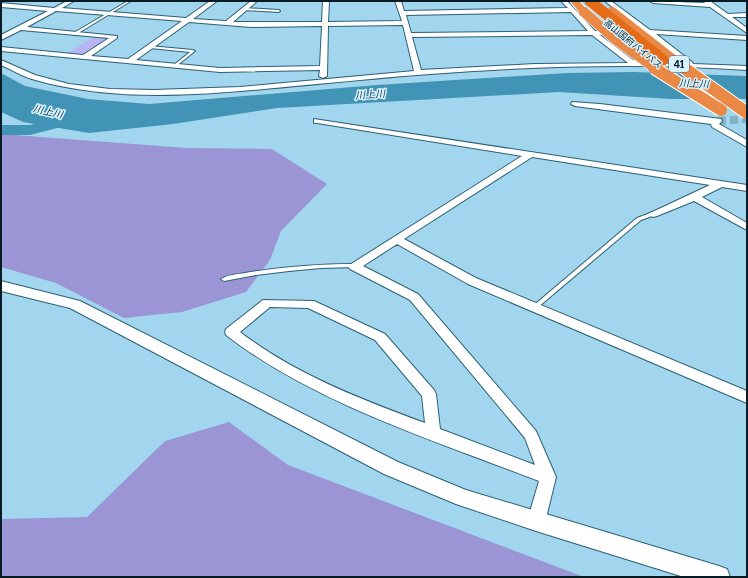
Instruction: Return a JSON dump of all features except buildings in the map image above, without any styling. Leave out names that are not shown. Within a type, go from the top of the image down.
[{"type":"highway","name":"高山国府バイパス","points":[[580,1],[657,60],[747,117]]},
{"type":"highway","name":"高山国府バイパス","points":[[590,1],[657,60],[718,118],[747,126]]},
{"type":"highway","name":"41","points":[[596,1],[611,4],[696,77],[747,113]]},
{"type":"highway","name":"41","points":[[574,6],[584,12],[611,37],[718,118]]},
{"type":"street","points":[[1,38],[72,1]]},
{"type":"street","points":[[130,61],[214,1]]},
{"type":"street","points":[[226,24],[254,1]]},
{"type":"street","points":[[323,81],[326,1]]},
{"type":"street","points":[[398,1],[418,72]]},
{"type":"street","points":[[564,1],[574,6],[593,32],[631,62]]},
{"type":"street","points":[[653,1],[709,3],[747,30]]},
{"type":"street","points":[[611,4],[650,32],[690,64]]},
{"type":"street","points":[[1,5],[251,26],[404,23]]},
{"type":"street","points":[[402,13],[574,6]]},
{"type":"street","points":[[726,16],[747,16]]},
{"type":"street","points":[[19,28],[115,37],[84,58]]},
{"type":"street","points":[[409,36],[650,32],[747,38]]},
{"type":"street","points":[[1,49],[220,70],[323,68]]},
{"type":"street","points":[[1,62],[23,74],[48,82],[78,87],[124,91],[226,90],[418,72],[514,67],[590,65],[747,68]]},
{"type":"street","points":[[590,65],[596,62],[631,62],[725,67]]},
{"type":"street","points":[[576,104],[718,118],[715,125],[747,144]]},
{"type":"street","points":[[317,121],[718,185],[747,188]]},
{"type":"street","points":[[529,155],[354,266],[414,297],[531,435],[548,477],[536,522]]},
{"type":"street","points":[[653,214],[695,197],[718,185]]},
{"type":"street","points":[[695,197],[747,227]]},
{"type":"street","points":[[396,239],[472,281],[747,397]]},
{"type":"street","points":[[1,286],[75,304],[153,343],[391,468],[463,498],[536,522],[719,577]]},
{"type":"street","points":[[433,433],[429,394],[380,337],[310,304],[267,303],[231,332],[249,347],[321,388],[433,433],[548,477]]},
{"type":"lane","points":[[74,34],[130,1]]},
{"type":"lane","points":[[244,9],[279,11]]},
{"type":"lane","points":[[150,47],[193,51],[175,66]]},
{"type":"lane","points":[[535,307],[639,219],[653,214]]},
{"type":"lane","points":[[224,279],[254,272],[354,266]]},
{"type":"shaded area","points":[[95,36],[110,39],[85,55],[66,54]]},
{"type":"shaded area","points":[[1,134],[187,148],[272,149],[327,184],[281,231],[270,260],[246,292],[182,312],[124,318],[56,283],[1,267]]},
{"type":"shaded area","points":[[229,422],[288,465],[584,577],[1,577],[1,519],[87,517],[165,441]]},
{"type":"water","name":"川上川","points":[[634,72],[747,76],[747,99],[671,99],[559,92],[277,108],[173,124],[89,133],[23,122],[1,112],[1,73],[25,86],[88,99],[149,104],[377,85],[567,73]]},
{"type":"waterway","name":"川上川","points":[[1,130],[30,130],[78,118]]},
{"type":"tunnel","points":[[718,121],[747,119]]}]
